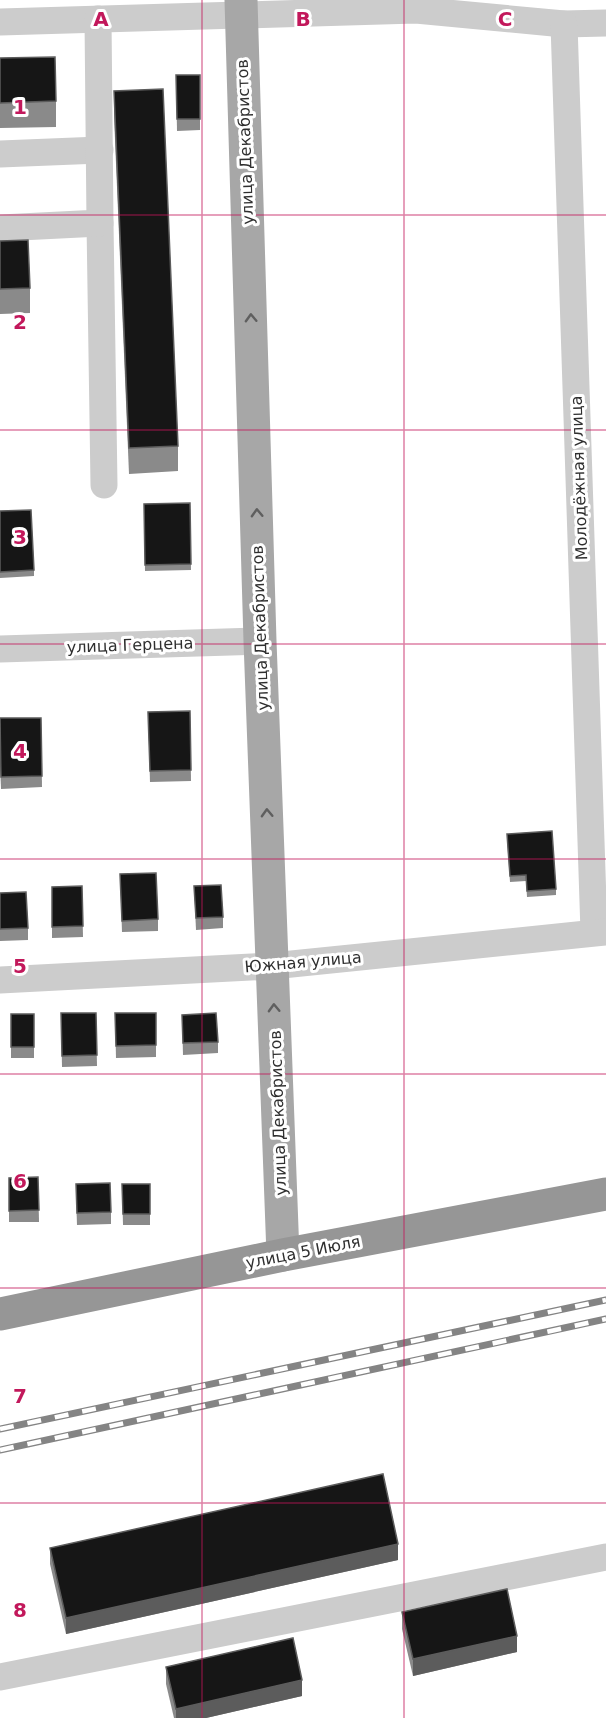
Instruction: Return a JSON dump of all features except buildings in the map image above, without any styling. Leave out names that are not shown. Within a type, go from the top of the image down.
[{"type":"highway","name":"улица 5 Июля","points":[[0,1314],[283,1255],[606,1194]]},
{"type":"main road","name":"улица Декабристов","points":[[241,8],[260,641],[283,1255]]},
{"type":"street","points":[[0,22],[107,12],[415,5],[564,24],[606,23]]},
{"type":"street","points":[[104,485],[100,150],[107,12]]},
{"type":"street","name":"Молодёжная улица","points":[[564,24],[600,932]]},
{"type":"street","points":[[0,154],[100,150]]},
{"type":"street","points":[[0,228],[100,223]]},
{"type":"street","name":"улица Герцена","points":[[0,649],[260,641]]},
{"type":"street","name":"Южная улица","points":[[0,980],[272,966],[600,932]]},
{"type":"street","points":[[0,1677],[606,1557]]},
{"type":"railway","points":[[0,1429],[606,1300]]},
{"type":"railway","points":[[0,1450],[606,1319]]}]
